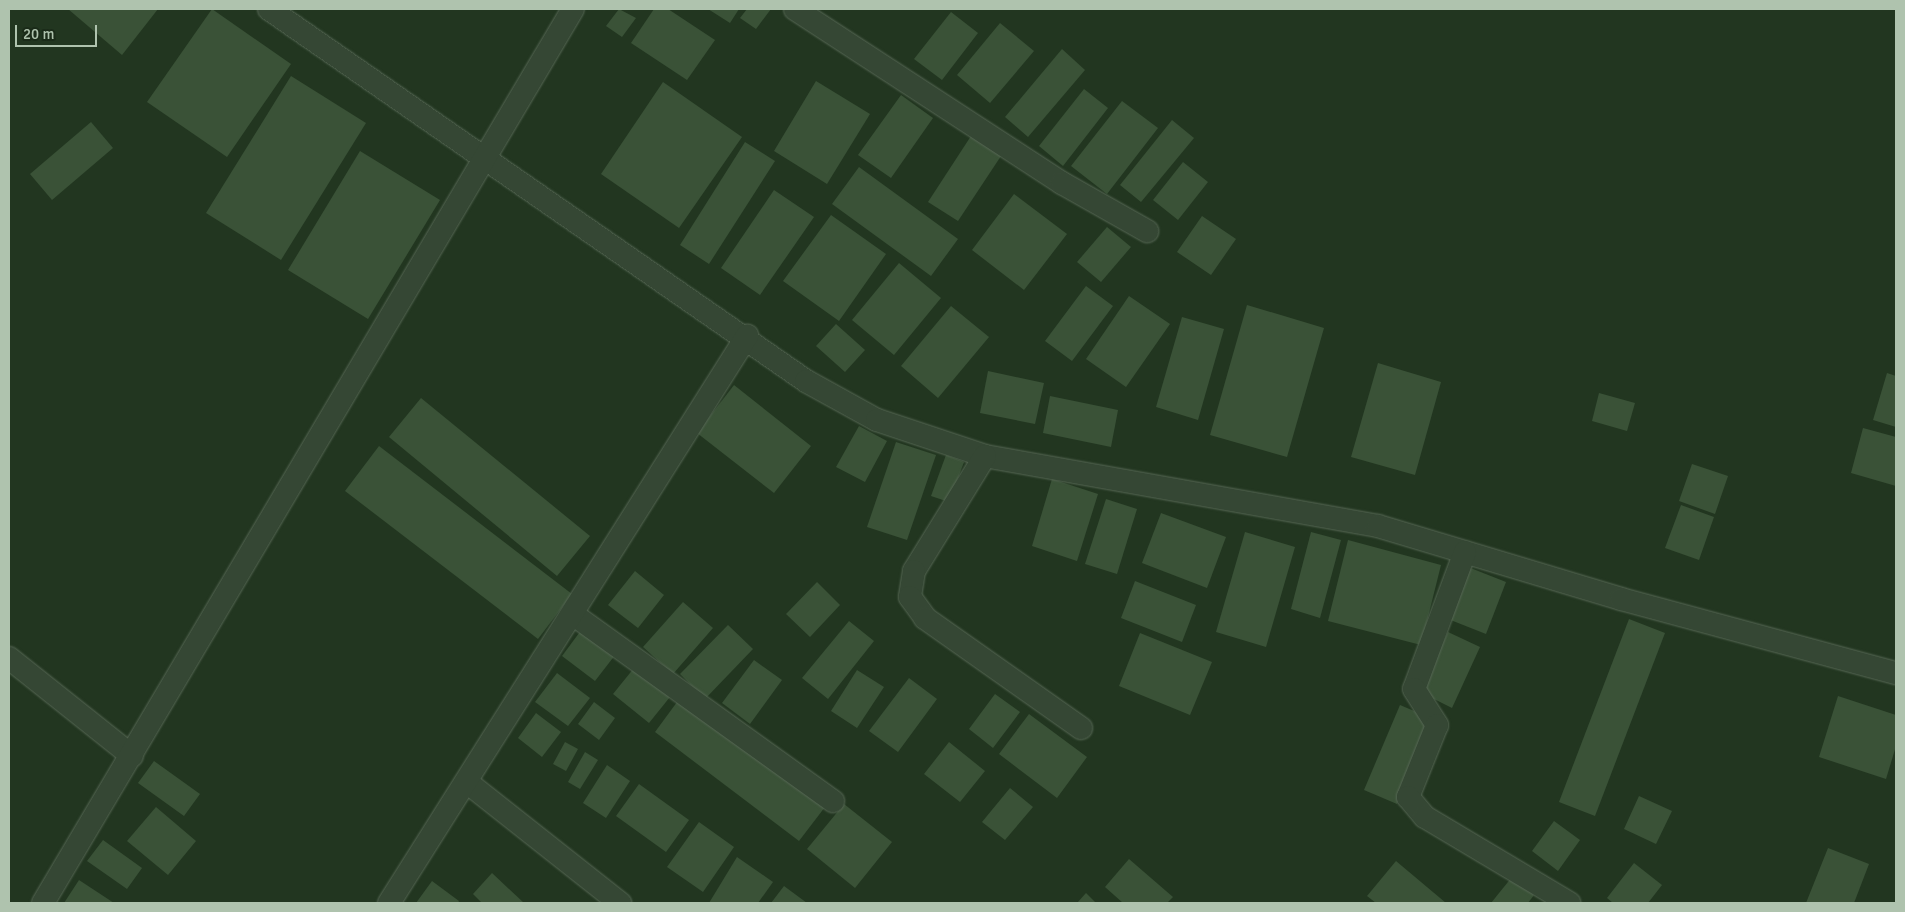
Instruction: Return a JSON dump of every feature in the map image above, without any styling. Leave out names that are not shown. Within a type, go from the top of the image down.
[{"type":"street","points":[[269,9],[747,336],[806,380],[877,420],[986,456],[1378,526],[1896,673]]},
{"type":"street","points":[[42,903],[132,756],[572,9]]},
{"type":"street","points":[[795,9],[1054,178],[1147,231]]},
{"type":"street","points":[[389,903],[468,784],[747,336]]},
{"type":"street","points":[[986,456],[914,571],[910,597],[925,618],[1081,728]]},
{"type":"street","points":[[1465,552],[1414,689],[1437,725],[1408,797],[1425,817],[1569,903]]},
{"type":"street","points":[[574,615],[832,801]]},
{"type":"street","points":[[9,658],[132,756]]},
{"type":"street","points":[[468,784],[620,903]]},
{"type":"building","points":[[68,9],[158,9],[122,55]]},
{"type":"building","points":[[212,9],[291,64],[227,157],[147,102]]},
{"type":"building","points":[[619,9],[636,18],[622,37],[606,26]]},
{"type":"building","points":[[654,9],[668,9],[715,40],[687,80],[631,43]]},
{"type":"building","points":[[708,9],[739,9],[730,23]]},
{"type":"building","points":[[747,9],[771,9],[756,29],[740,18]]},
{"type":"building","points":[[951,12],[978,33],[942,80],[914,59]]},
{"type":"building","points":[[1000,23],[1034,51],[990,103],[957,75]]},
{"type":"building","points":[[1062,49],[1085,70],[1028,137],[1005,117]]},
{"type":"building","points":[[291,76],[366,123],[281,260],[206,213]]},
{"type":"building","points":[[816,81],[870,114],[827,184],[774,151]]},
{"type":"building","points":[[663,82],[742,137],[679,228],[601,174]]},
{"type":"building","points":[[1084,89],[1108,108],[1063,166],[1039,146]]},
{"type":"building","points":[[901,95],[933,118],[891,178],[858,155]]},
{"type":"building","points":[[1122,101],[1158,128],[1107,194],[1071,166]]},
{"type":"building","points":[[1172,120],[1194,138],[1141,202],[1120,185]]},
{"type":"building","points":[[91,122],[113,148],[52,200],[30,174]]},
{"type":"building","points":[[971,136],[1001,156],[958,221],[928,202]]},
{"type":"building","points":[[745,142],[775,161],[709,264],[680,245]]},
{"type":"building","points":[[360,151],[440,200],[368,319],[288,270]]},
{"type":"building","points":[[1183,162],[1208,182],[1178,220],[1153,200]]},
{"type":"building","points":[[859,167],[958,239],[931,276],[832,204]]},
{"type":"building","points":[[774,190],[814,217],[760,295],[721,268]]},
{"type":"building","points":[[1014,194],[1067,234],[1024,290],[972,250]]},
{"type":"building","points":[[831,215],[886,254],[839,321],[783,281]]},
{"type":"building","points":[[1202,216],[1236,239],[1211,275],[1177,252]]},
{"type":"building","points":[[1107,227],[1131,247],[1101,282],[1077,262]]},
{"type":"building","points":[[899,263],[941,298],[894,355],[852,320]]},
{"type":"building","points":[[1086,286],[1113,306],[1072,361],[1045,341]]},
{"type":"building","points":[[1129,296],[1170,324],[1126,387],[1086,359]]},
{"type":"building","points":[[1247,305],[1324,328],[1287,457],[1210,435]]},
{"type":"building","points":[[951,306],[989,337],[938,398],[901,366]]},
{"type":"building","points":[[1182,317],[1224,329],[1198,420],[1156,407]]},
{"type":"building","points":[[836,324],[865,350],[845,372],[816,346]]},
{"type":"building","points":[[1378,363],[1441,382],[1415,475],[1351,457]]},
{"type":"building","points":[[988,371],[1044,383],[1035,424],[980,413]]},
{"type":"building","points":[[1887,373],[1896,376],[1896,427],[1873,420]]},
{"type":"building","points":[[734,385],[811,446],[774,493],[697,433]]},
{"type":"building","points":[[1599,393],[1635,403],[1627,431],[1592,421]]},
{"type":"building","points":[[1050,396],[1118,410],[1111,447],[1043,433]]},
{"type":"building","points":[[421,398],[590,536],[557,576],[389,437]]},
{"type":"building","points":[[859,426],[887,441],[865,482],[836,467]]},
{"type":"building","points":[[1863,428],[1896,437],[1896,486],[1851,473]]},
{"type":"building","points":[[896,442],[936,455],[907,540],[867,527]]},
{"type":"building","points":[[379,446],[572,594],[538,639],[345,491]]},
{"type":"building","points":[[946,455],[964,462],[949,502],[931,496]]},
{"type":"building","points":[[1692,464],[1728,476],[1715,514],[1679,501]]},
{"type":"building","points":[[1052,479],[1098,494],[1077,561],[1032,546]]},
{"type":"building","points":[[1106,499],[1137,509],[1117,574],[1085,564]]},
{"type":"building","points":[[1681,505],[1714,517],[1699,560],[1665,548]]},
{"type":"building","points":[[1161,513],[1226,537],[1207,588],[1142,563]]},
{"type":"building","points":[[1245,532],[1295,547],[1266,647],[1216,632]]},
{"type":"building","points":[[1311,532],[1341,540],[1320,618],[1291,609]]},
{"type":"building","points":[[1348,540],[1441,565],[1421,645],[1328,621]]},
{"type":"building","points":[[1468,567],[1506,582],[1486,634],[1448,619]]},
{"type":"building","points":[[635,571],[664,595],[638,628],[608,605]]},
{"type":"building","points":[[1135,581],[1196,605],[1182,642],[1121,618]]},
{"type":"building","points":[[817,582],[840,605],[810,637],[786,614]]},
{"type":"building","points":[[683,602],[713,628],[673,674],[643,647]]},
{"type":"building","points":[[1629,619],[1665,633],[1595,816],[1559,802]]},
{"type":"building","points":[[849,621],[874,641],[828,699],[802,678]]},
{"type":"building","points":[[585,625],[619,650],[595,681],[562,656]]},
{"type":"building","points":[[728,625],[753,649],[705,699],[680,674]]},
{"type":"building","points":[[1448,632],[1480,647],[1452,708],[1420,692]]},
{"type":"building","points":[[1140,633],[1212,662],[1190,715],[1119,686]]},
{"type":"building","points":[[754,660],[782,680],[750,724],[722,703]]},
{"type":"building","points":[[634,668],[670,697],[649,723],[613,694]]},
{"type":"building","points":[[857,670],[884,687],[857,728],[831,711]]},
{"type":"building","points":[[557,673],[590,698],[568,726],[535,702]]},
{"type":"building","points":[[909,678],[937,699],[898,752],[869,731]]},
{"type":"building","points":[[995,694],[1020,712],[993,748],[969,729]]},
{"type":"building","points":[[1838,696],[1896,715],[1896,746],[1886,779],[1819,757]]},
{"type":"building","points":[[680,698],[825,807],[799,841],[655,732]]},
{"type":"building","points":[[594,702],[615,718],[599,740],[578,724]]},
{"type":"building","points":[[1400,705],[1433,719],[1397,804],[1364,790]]},
{"type":"building","points":[[536,713],[561,732],[542,757],[518,738]]},
{"type":"building","points":[[1029,714],[1087,757],[1057,798],[999,754]]},
{"type":"building","points":[[565,742],[578,749],[566,771],[553,764]]},
{"type":"building","points":[[949,742],[985,771],[960,802],[924,774]]},
{"type":"building","points":[[585,752],[598,760],[580,789],[568,782]]},
{"type":"building","points":[[154,761],[200,794],[184,816],[138,783]]},
{"type":"building","points":[[607,765],[630,781],[606,818],[583,803]]},
{"type":"building","points":[[639,784],[689,820],[666,852],[616,816]]},
{"type":"building","points":[[1010,788],[1033,807],[1005,840],[982,822]]},
{"type":"building","points":[[1639,796],[1672,811],[1656,844],[1624,829]]},
{"type":"building","points":[[844,804],[892,842],[855,888],[807,849]]},
{"type":"building","points":[[156,807],[196,841],[168,875],[127,841]]},
{"type":"building","points":[[1554,821],[1580,840],[1558,871],[1532,851]]},
{"type":"building","points":[[699,822],[734,847],[703,892],[667,867]]},
{"type":"building","points":[[103,840],[142,868],[127,889],[87,861]]},
{"type":"building","points":[[1828,848],[1869,864],[1854,903],[1806,903]]},
{"type":"building","points":[[737,857],[773,882],[758,903],[709,903]]},
{"type":"building","points":[[1129,859],[1173,897],[1167,903],[1123,903],[1105,887]]},
{"type":"building","points":[[1396,861],[1446,903],[1376,903],[1367,896]]},
{"type":"building","points":[[1634,863],[1662,885],[1648,903],[1613,903],[1607,898]]},
{"type":"building","points":[[492,873],[524,903],[482,903],[473,894]]},
{"type":"building","points":[[1512,877],[1534,895],[1528,903],[1491,903]]},
{"type":"building","points":[[79,880],[114,903],[64,903]]},
{"type":"building","points":[[432,881],[459,901],[458,903],[416,903]]},
{"type":"building","points":[[784,886],[807,903],[771,903]]},
{"type":"building","points":[[1086,893],[1096,903],[1077,903]]}]
